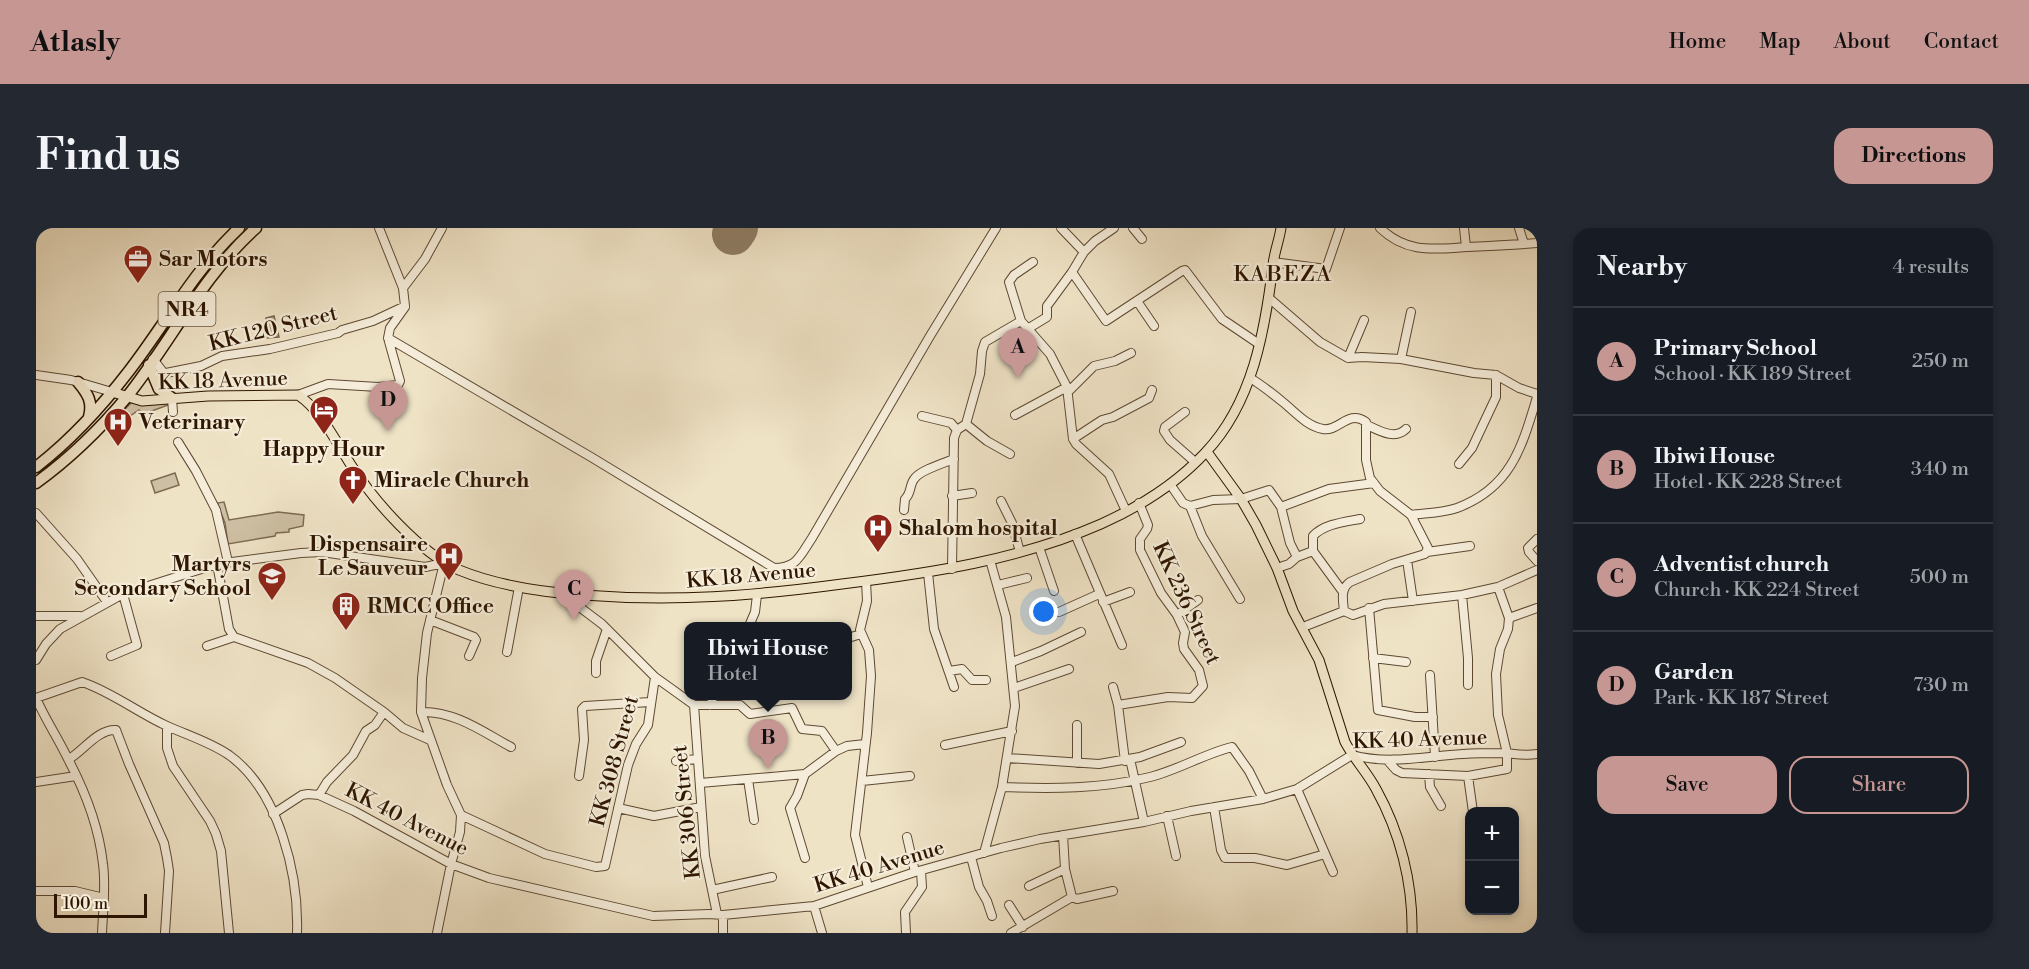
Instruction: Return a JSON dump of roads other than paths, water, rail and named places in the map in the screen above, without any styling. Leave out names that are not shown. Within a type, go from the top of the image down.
[{"type":"highway","name":"NR4","points":[[36,467],[65,442],[112,392],[204,266],[239,228]]},
{"type":"highway","name":"NR4","points":[[36,483],[79,448],[127,397],[200,290],[256,228]]},
{"type":"highway","points":[[151,362],[159,389],[172,398]]},
{"type":"highway","points":[[78,382],[90,400],[92,407],[89,418]]},
{"type":"main road","name":"KK 18 Avenue","points":[[112,392],[142,401],[172,398],[298,395],[314,409],[354,470],[389,513],[416,541],[444,563],[478,577],[519,587],[561,593],[641,599],[711,598],[757,595],[928,573],[990,560],[1075,534],[1126,511],[1170,484],[1207,452],[1232,418],[1250,378],[1269,298],[1273,262],[1281,228]]},
{"type":"main road","points":[[1207,452],[1241,499],[1256,525],[1277,568],[1293,611],[1319,660],[1345,742],[1377,790],[1390,818],[1403,854],[1412,906],[1412,933]]},
{"type":"street","points":[[298,395],[328,384],[378,387],[398,385],[400,381],[388,338],[390,328],[405,306],[404,288],[379,228]]},
{"type":"street","points":[[404,288],[425,259],[442,228]]},
{"type":"street","points":[[388,338],[774,568],[788,568],[796,562],[812,538],[996,228]]},
{"type":"street","points":[[1061,228],[1084,252]]},
{"type":"street","points":[[1029,328],[1047,317],[1047,306],[1084,252],[1114,228]]},
{"type":"street","points":[[1133,228],[1142,239]]},
{"type":"street","points":[[1273,262],[1326,268],[1340,228]]},
{"type":"street","points":[[1380,228],[1393,239],[1406,245],[1430,250],[1537,243]]},
{"type":"street","points":[[1464,228],[1466,247]]},
{"type":"street","points":[[1519,228],[1524,244]]},
{"type":"street","points":[[1033,262],[1014,275],[1010,282],[1022,321],[1050,354],[1068,389],[1073,439],[1109,474],[1126,511]]},
{"type":"street","points":[[1072,272],[1085,288],[1105,321],[1185,270],[1189,272],[1222,319],[1259,344]]},
{"type":"street","points":[[1269,298],[1320,342],[1348,358],[1401,359],[1496,375],[1537,395],[1520,452],[1498,483],[1487,492],[1456,508],[1411,515]]},
{"type":"street","points":[[1137,301],[1154,326]]},
{"type":"street","name":"KK 120 Street","points":[[151,362],[163,372],[174,372],[201,366],[222,356],[270,349],[338,333],[373,321],[405,306]]},
{"type":"street","points":[[1401,359],[1410,312]]},
{"type":"street","points":[[1348,358],[1364,320]]},
{"type":"street","points":[[952,569],[954,438],[957,430],[966,424],[980,374],[985,342],[1022,321]]},
{"type":"street","points":[[1015,415],[1068,389],[1094,366],[1115,361],[1131,353]]},
{"type":"street","points":[[36,375],[78,382],[112,392]]},
{"type":"street","points":[[1459,464],[1472,448],[1496,397],[1496,375]]},
{"type":"street","points":[[1250,378],[1306,423],[1322,429],[1327,429],[1353,417],[1360,418],[1367,425],[1396,435],[1406,429]]},
{"type":"street","points":[[1073,439],[1102,420],[1113,417],[1149,398],[1152,390]]},
{"type":"street","points":[[172,398],[173,412]]},
{"type":"street","points":[[1185,412],[1165,427],[1164,431],[1170,440],[1195,462]]},
{"type":"street","points":[[922,416],[951,423],[957,430]]},
{"type":"street","points":[[966,424],[987,441],[1010,453]]},
{"type":"street","points":[[1367,425],[1366,460],[1370,478],[1386,496],[1411,515],[1428,548],[1427,552]]},
{"type":"street","points":[[178,442],[216,510],[228,562]]},
{"type":"street","points":[[904,510],[904,500],[909,495],[914,478],[920,473],[954,459]]},
{"type":"street","points":[[1281,507],[1329,489],[1374,483]]},
{"type":"street","points":[[1170,484],[1183,503],[1190,506],[1213,500],[1241,499],[1269,489],[1281,507],[1290,543],[1297,557]]},
{"type":"street","points":[[952,496],[972,493]]},
{"type":"street","points":[[1001,501],[1012,522],[1020,552]]},
{"type":"street","name":"KK 236 Street","points":[[1118,705],[1168,697],[1192,698],[1203,686],[1199,670],[1184,649],[1185,632],[1177,615],[1161,593],[1140,550],[1140,539],[1148,525],[1139,503]]},
{"type":"street","points":[[1190,506],[1202,536],[1240,599]]},
{"type":"street","points":[[36,513],[78,559],[107,602]]},
{"type":"street","points":[[1343,592],[1313,551],[1313,536],[1338,523],[1360,519]]},
{"type":"street","points":[[1075,534],[1122,645]]},
{"type":"street","points":[[1537,539],[1528,548],[1537,561]]},
{"type":"street","points":[[1344,611],[1343,592],[1345,585],[1350,582],[1427,552],[1470,546]]},
{"type":"street","points":[[1038,547],[1054,591]]},
{"type":"street","points":[[1277,568],[1313,551]]},
{"type":"street","points":[[36,660],[46,644],[60,629],[107,602],[123,594],[217,564],[322,552],[425,567],[444,563],[430,620],[422,678],[421,712],[447,785],[461,815],[460,832],[437,933]]},
{"type":"street","points":[[984,853],[1002,788],[1015,706],[1006,617],[990,560]]},
{"type":"street","points":[[1407,560],[1413,601]]},
{"type":"street","points":[[217,564],[230,629],[234,637]]},
{"type":"street","points":[[1303,627],[1344,611],[1353,615],[1384,604],[1462,595],[1498,587],[1537,570]]},
{"type":"street","points":[[928,573],[934,629],[954,687]]},
{"type":"street","points":[[998,585],[1027,578]]},
{"type":"street","points":[[866,581],[867,601],[861,634],[868,645],[871,664],[862,781],[855,835],[868,887]]},
{"type":"street","points":[[507,652],[519,587]]},
{"type":"street","points":[[1498,587],[1509,618],[1508,629],[1500,649],[1496,675],[1498,715],[1507,753]]},
{"type":"street","points":[[1059,612],[1101,598],[1130,592]]},
{"type":"street","points":[[561,593],[607,629],[655,677],[684,698]]},
{"type":"street","points":[[111,656],[137,645],[123,594]]},
{"type":"street","points":[[751,622],[757,595]]},
{"type":"street","points":[[1462,595],[1468,658],[1467,685]]},
{"type":"street","points":[[1177,615],[1198,600]]},
{"type":"street","points":[[1369,608],[1378,710],[1415,717],[1432,717]]},
{"type":"street","points":[[1509,618],[1537,608]]},
{"type":"street","points":[[36,616],[81,616]]},
{"type":"street","points":[[430,620],[474,637],[476,640],[469,656]]},
{"type":"street","points":[[596,673],[596,660],[607,629]]},
{"type":"street","points":[[1012,662],[1081,632]]},
{"type":"street","points":[[852,637],[861,634]]},
{"type":"street","points":[[207,646],[234,637],[308,663],[335,678],[403,728],[430,740]]},
{"type":"street","points":[[1373,658],[1406,662]]},
{"type":"street","points":[[949,671],[962,669],[972,680],[986,680]]},
{"type":"street","points":[[1014,688],[1069,669]]},
{"type":"street","points":[[1430,675],[1435,756]]},
{"type":"street","name":"KK 308 Street","points":[[461,815],[545,854],[602,868],[606,864],[632,753],[648,725],[655,677]]},
{"type":"street","points":[[102,933],[103,864],[97,832],[69,759],[36,698],[83,682],[166,726],[182,731],[230,756],[253,778],[273,814],[291,866],[297,910],[297,933]]},
{"type":"street","points":[[1113,687],[1127,760],[1135,781],[1144,822]]},
{"type":"street","points":[[687,700],[694,705],[740,705],[750,714],[792,708],[802,729],[822,731],[836,751]]},
{"type":"street","points":[[710,705],[712,700]]},
{"type":"street","points":[[579,776],[584,740],[582,709],[585,706],[650,702]]},
{"type":"street","name":"KK 306 Street","points":[[694,705],[705,856],[723,933]]},
{"type":"street","points":[[319,795],[327,782],[352,755],[366,731],[384,712]]},
{"type":"street","points":[[421,712],[442,713],[457,718],[511,747]]},
{"type":"street","points":[[1077,725],[1077,763]]},
{"type":"street","points":[[166,726],[167,748],[173,766],[210,821],[216,834],[221,851],[229,933]]},
{"type":"street","points":[[69,759],[80,753],[102,734],[116,730],[164,843],[169,871],[165,933]]},
{"type":"street","points":[[945,745],[1012,731]]},
{"type":"street","points":[[1007,758],[1099,764],[1127,760],[1182,742]]},
{"type":"street","points":[[700,783],[805,774],[836,751],[847,746],[865,744]]},
{"type":"street","points":[[1002,788],[1078,787],[1135,781],[1152,777],[1232,747],[1249,771],[1263,799]]},
{"type":"street","name":"KK 40 Avenue","points":[[1468,776],[1507,769],[1507,753]]},
{"type":"street","name":"KK 40 Avenue","points":[[273,814],[302,795],[319,795],[451,864],[489,878],[653,916],[720,915],[813,906],[918,871],[984,853],[1063,835],[1263,799],[1297,789],[1352,755],[1366,759],[1414,760],[1435,756],[1507,753],[1527,756],[1537,754]]},
{"type":"street","points":[[676,761],[698,759]]},
{"type":"street","points":[[1388,760],[1396,770],[1402,773],[1468,776],[1472,807]]},
{"type":"street","points":[[805,774],[790,808],[805,858]]},
{"type":"street","points":[[1429,774],[1430,787],[1441,806]]},
{"type":"street","points":[[36,782],[76,776]]},
{"type":"street","points":[[862,781],[910,776]]},
{"type":"street","points":[[748,779],[754,819]]},
{"type":"street","points":[[1297,789],[1333,872]]},
{"type":"street","points":[[618,808],[654,816],[701,807]]},
{"type":"street","points":[[1214,807],[1221,850],[1225,858],[1255,858],[1287,865],[1324,854]]},
{"type":"street","points":[[1167,816],[1176,856]]},
{"type":"street","points":[[1063,835],[1065,870],[1072,897]]},
{"type":"street","points":[[906,933],[905,912],[922,887],[907,837]]},
{"type":"street","points":[[971,857],[979,887],[992,916]]},
{"type":"street","points":[[1029,886],[1065,870]]},
{"type":"street","points":[[712,890],[772,877]]},
{"type":"street","points":[[36,891],[75,891],[104,898]]},
{"type":"street","points":[[1011,933],[1072,897],[1077,899],[1113,891]]},
{"type":"street","points":[[1009,905],[1023,927]]},
{"type":"street","points":[[813,906],[822,933]]},
{"type":"place","name":"Sar Motors","points":[[138,284]]},
{"type":"place","name":"Primary School","points":[[1018,378]]},
{"type":"place","name":"Garden","points":[[388,431]]},
{"type":"place","name":"Happy Hour","points":[[324,436]]},
{"type":"place","name":"Veterinary","points":[[118,448]]},
{"type":"place","name":"Miracle Church","points":[[353,506]]},
{"type":"place","name":"Shalom hospital","points":[[878,554]]},
{"type":"place","name":"Dispensaire Le Sauveur","points":[[449,582]]},
{"type":"place","name":"Martyrs Secondary School","points":[[272,602]]},
{"type":"place","name":"Adventist church","points":[[574,620]]},
{"type":"place","name":"RMCC Office","points":[[346,632]]},
{"type":"place","name":"Ibiwi House","points":[[768,769]]},
{"type":"district","name":"KABEZA","points":[[1283,273]]}]
